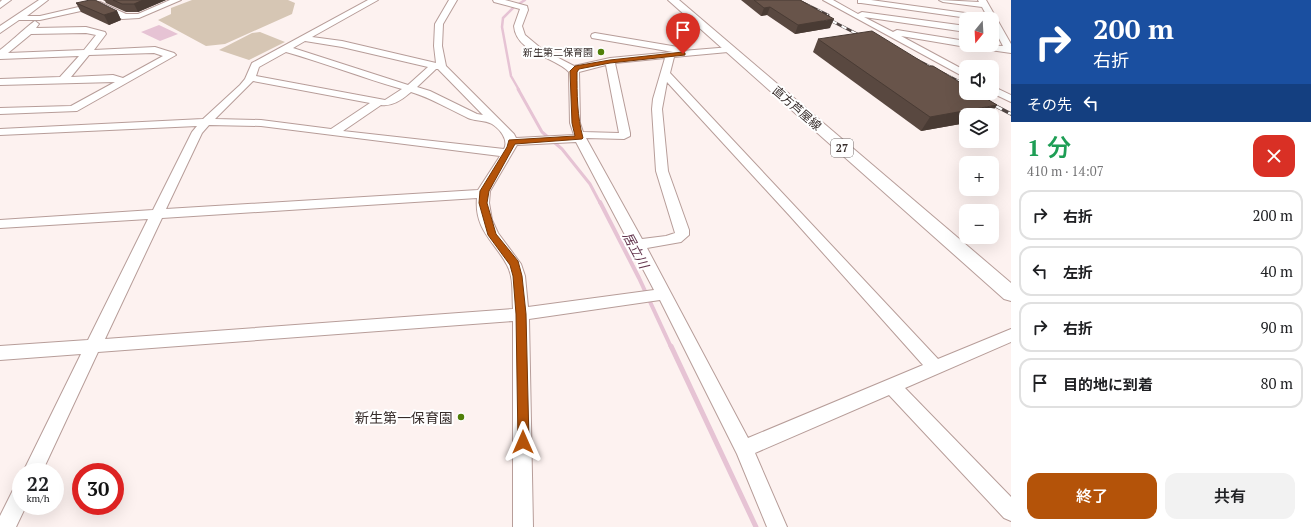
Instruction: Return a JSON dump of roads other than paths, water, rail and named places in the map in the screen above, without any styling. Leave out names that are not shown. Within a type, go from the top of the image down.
[{"type":"main road","name":"直方芦屋線","points":[[673,0],[1011,294]]},
{"type":"street","points":[[0,6],[7,0]]},
{"type":"street","points":[[0,30],[44,0]]},
{"type":"street","points":[[19,18],[40,18],[100,4],[125,17],[139,16],[177,0]]},
{"type":"street","points":[[36,463],[197,132],[205,122],[234,97],[251,78],[255,65],[306,39],[374,0]]},
{"type":"street","points":[[251,78],[379,102],[390,101],[437,66],[439,24],[453,0]]},
{"type":"street","points":[[497,0],[524,9],[518,27],[521,35],[531,46],[570,67],[574,71],[575,123],[579,136],[638,244],[660,294],[744,449],[777,527]]},
{"type":"street","points":[[827,0],[862,16],[886,32],[959,71]]},
{"type":"street","points":[[862,16],[861,0],[959,14]]},
{"type":"street","points":[[943,0],[984,3],[989,12]]},
{"type":"street","points":[[862,16],[959,28]]},
{"type":"street","points":[[0,56],[29,31],[40,18]]},
{"type":"street","points":[[29,31],[86,30],[102,34],[63,80]]},
{"type":"street","points":[[999,30],[1011,50]]},
{"type":"street","points":[[886,32],[959,43]]},
{"type":"street","points":[[595,36],[696,52]]},
{"type":"street","points":[[306,39],[342,44],[437,66],[510,136],[509,147],[484,191],[483,203],[486,220],[492,235],[514,264],[518,276],[521,314],[524,414],[523,527]]},
{"type":"street","points":[[999,48],[1011,50]]},
{"type":"street","points":[[286,49],[432,96],[473,116],[494,122]]},
{"type":"street","points":[[574,71],[577,68],[610,61],[728,49]]},
{"type":"street","points":[[0,56],[154,50],[170,55],[74,108],[0,111]]},
{"type":"street","points":[[638,244],[676,239],[682,235],[682,230],[662,171],[657,108],[658,99],[670,56]]},
{"type":"street","points":[[0,132],[205,122],[261,123],[333,133],[509,147],[539,139],[579,136],[624,136],[625,132],[610,61]]},
{"type":"street","points":[[665,73],[936,368]]},
{"type":"street","points":[[0,82],[113,78],[124,81]]},
{"type":"street","points":[[999,93],[1011,99]]},
{"type":"street","points":[[333,133],[379,102]]},
{"type":"street","points":[[16,132],[36,110]]},
{"type":"street","points":[[0,224],[484,194]]},
{"type":"street","points":[[0,353],[521,314],[660,294]]},
{"type":"street","points":[[744,449],[1011,335]]},
{"type":"street","points":[[892,386],[1011,511]]},
{"type":"street","points":[[5,527],[12,513]]},
{"type":"waterway","name":"居立川","points":[[519,90],[511,76],[502,27],[503,18],[514,7],[525,0]]},
{"type":"waterway","name":"居立川","points":[[518,89],[542,132],[562,149],[590,184],[600,203]]},
{"type":"waterway","name":"居立川","points":[[600,202],[639,278],[671,347]]},
{"type":"waterway","name":"居立川","points":[[671,346],[756,527]]},
{"type":"railway","points":[[797,0],[828,15]]},
{"type":"railway","points":[[822,16],[867,39]]},
{"type":"railway","points":[[917,60],[959,81]]},
{"type":"railway","points":[[984,100],[1011,114]]},
{"type":"place","name":"新生第二保育園","points":[[601,52]]},
{"type":"place","name":"新生第一保育園","points":[[461,417]]}]
